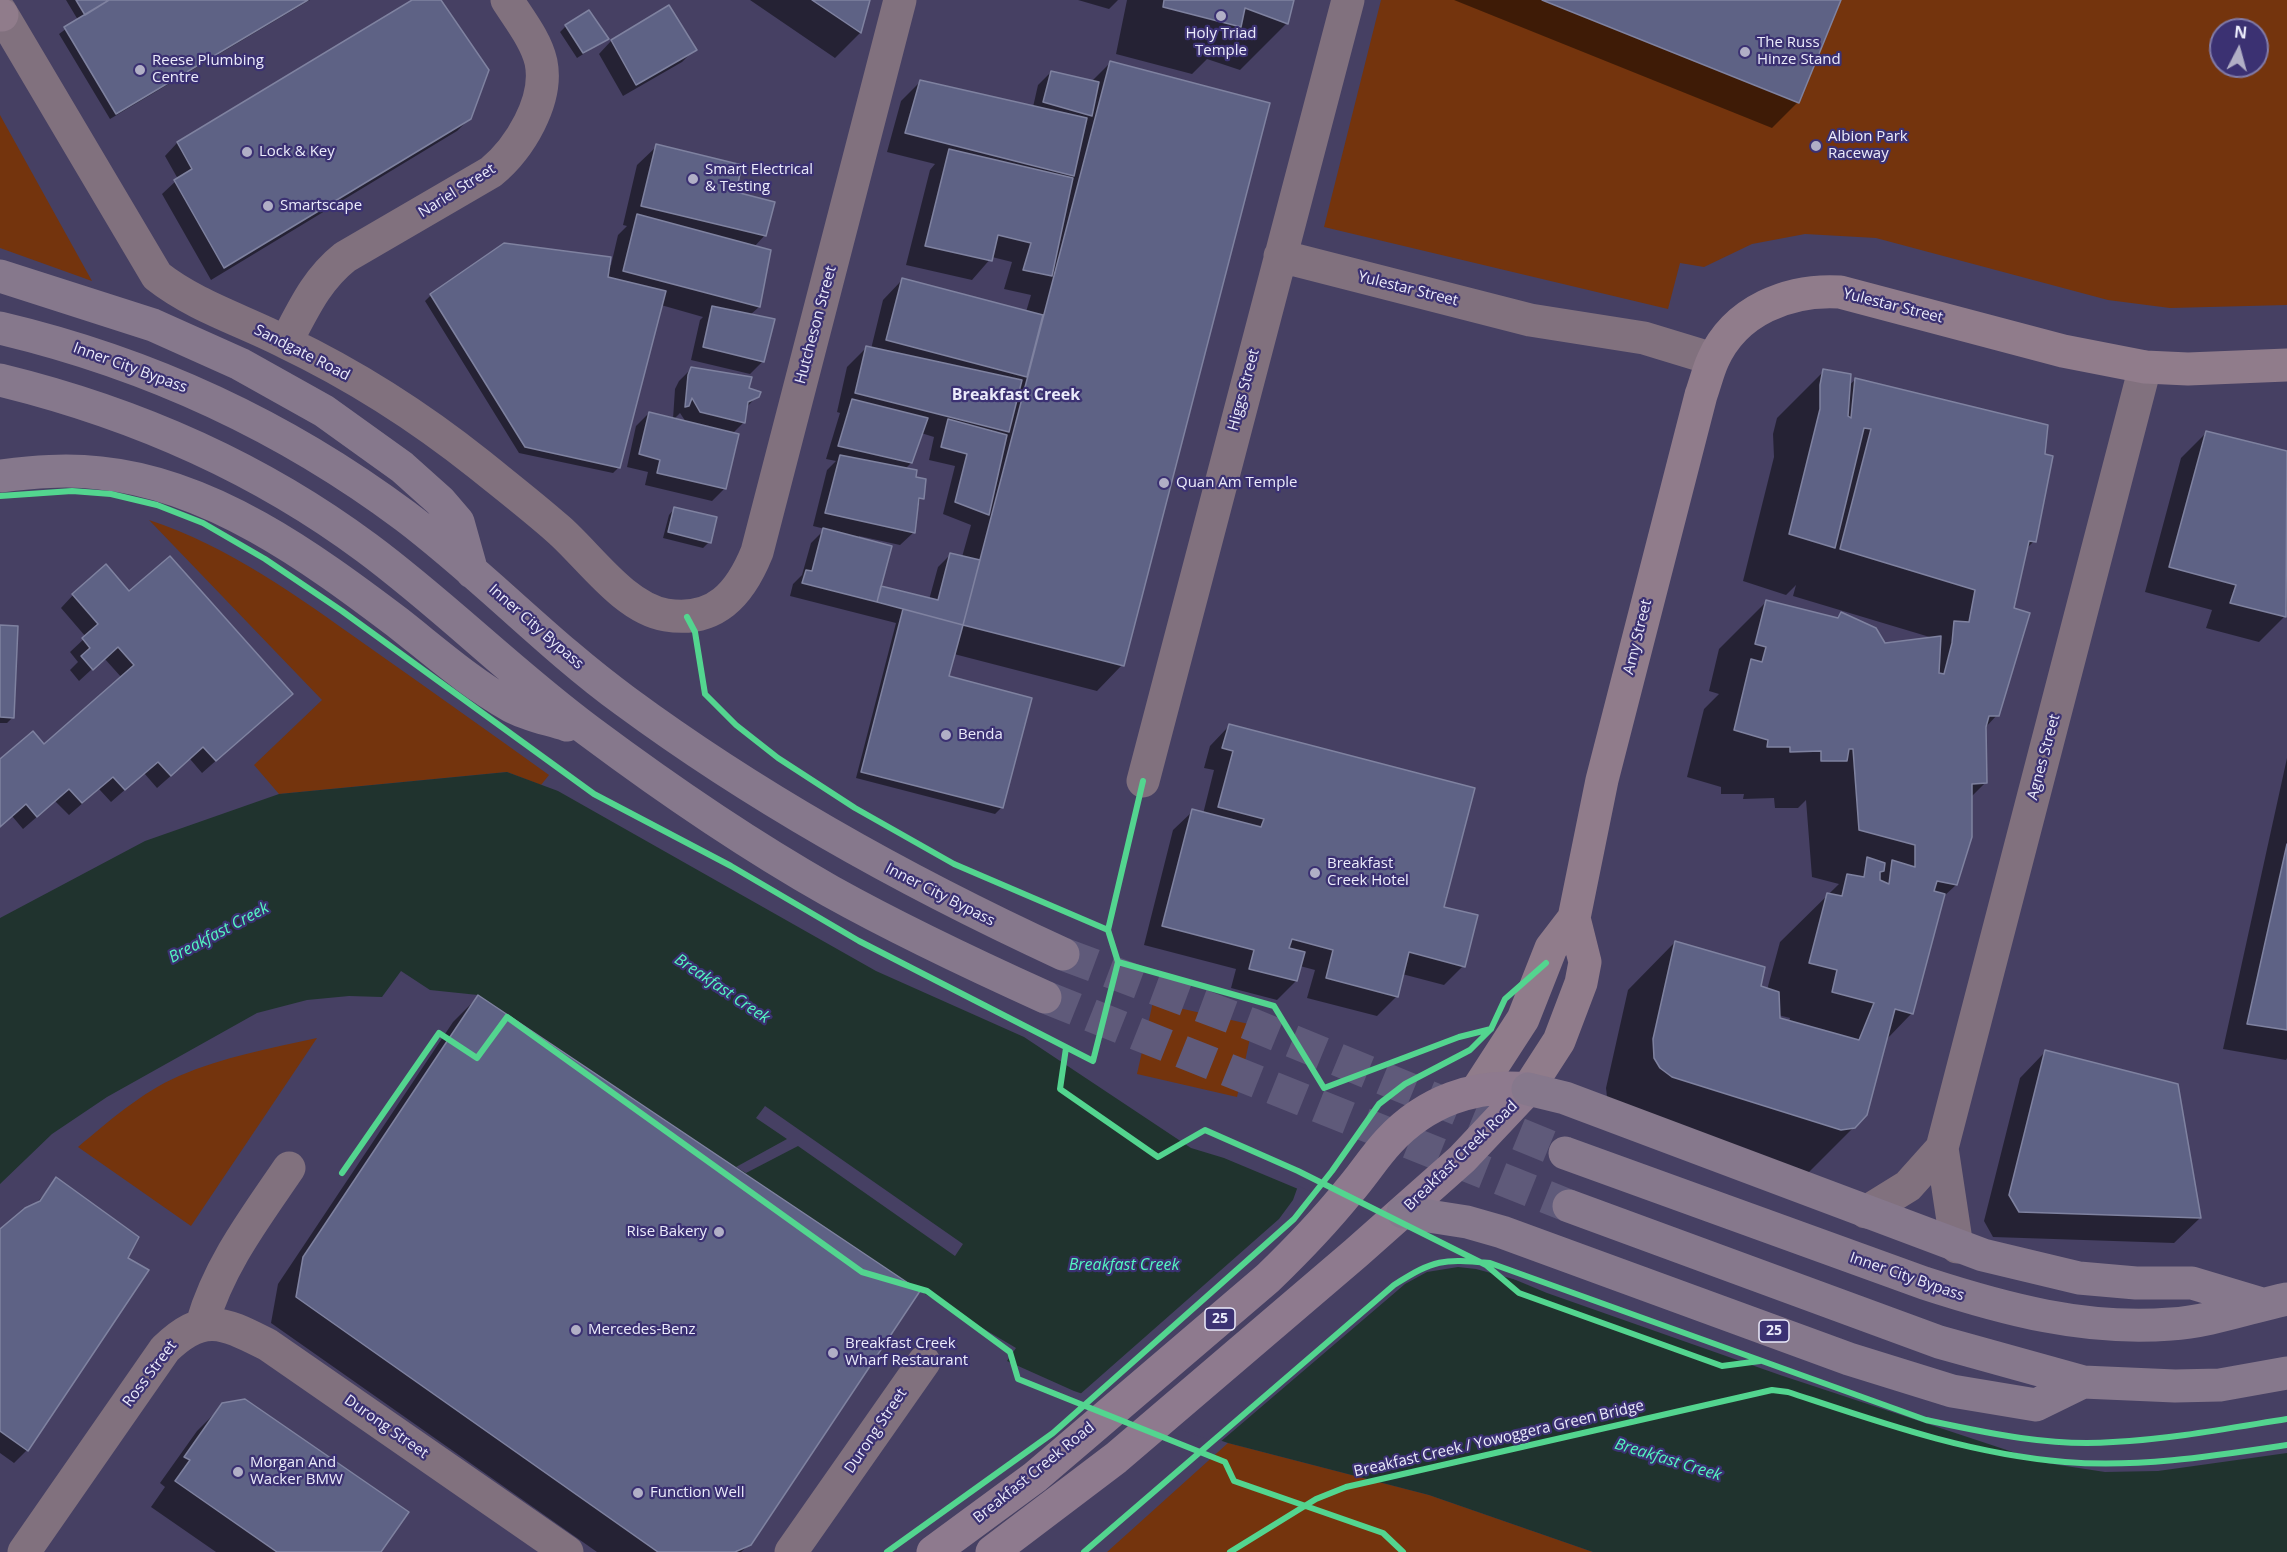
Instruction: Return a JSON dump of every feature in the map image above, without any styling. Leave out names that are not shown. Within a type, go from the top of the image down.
[{"type":"highway","points":[[0,276],[153,325],[240,364],[324,411],[402,467],[440,501],[458,522],[472,572]]},
{"type":"highway","name":"Inner City Bypass","points":[[0,328],[120,362],[193,390],[300,445],[406,518],[622,700],[740,781],[882,865],[1063,954]]},
{"type":"highway","points":[[0,380],[128,418],[239,469],[309,508],[366,548],[532,688],[593,734],[776,858],[829,890],[963,959],[1045,997]]},
{"type":"highway","points":[[0,476],[39,472],[100,473],[156,483],[189,495],[221,509],[310,559],[512,707],[593,734]]},
{"type":"highway","name":"25","points":[[1528,1089],[1565,1098],[1957,1247],[2060,1275],[2136,1283],[2192,1283],[2274,1302]]},
{"type":"highway","name":"Inner City Bypass","points":[[1565,1153],[1924,1283],[1984,1303],[2040,1316],[2098,1324],[2173,1324],[2274,1302]]},
{"type":"highway","points":[[1569,1206],[1939,1342],[2083,1382]]},
{"type":"highway","name":"25","points":[[1403,1212],[1467,1222],[1502,1232],[1849,1359],[1952,1391],[2036,1405],[2083,1382],[2175,1386],[2220,1385],[2287,1373]]},
{"type":"main road","name":"Breakfast Creek Road","points":[[933,1552],[1035,1477],[1268,1278],[1301,1247],[1384,1146],[1414,1117],[1452,1098],[1477,1090],[1500,1087],[1528,1089]]},
{"type":"main road","name":"Breakfast Creek Road","points":[[992,1552],[1116,1458],[1403,1212],[1485,1136],[1528,1089]]},
{"type":"street","name":"Nariel Street","points":[[286,342],[315,289],[328,271],[345,257],[491,172],[508,158],[523,139],[540,92],[541,63],[536,48],[507,0]]},
{"type":"street","name":"Hutcheson Street","points":[[687,617],[705,612],[733,595],[742,585],[757,552],[900,0]]},
{"type":"street","name":"Higgs Street","points":[[1143,781],[1348,0]]},
{"type":"street","name":"Sandgate Road","points":[[1,14],[157,276],[192,300],[286,342],[357,381],[460,449],[559,529],[641,606],[664,615],[687,617]]},
{"type":"street","name":"Yulestar Street","points":[[1280,256],[1530,320],[1644,338],[1713,360],[1729,335],[1751,314],[1773,301],[1816,291],[1840,292],[2063,351],[2145,367],[2188,369],[2287,365]]},
{"type":"street","name":"Amy Street","points":[[1528,1089],[1552,1054],[1577,998],[1585,962],[1575,918],[1602,780],[1690,437],[1713,360]]},
{"type":"street","name":"Agnes Street","points":[[1957,1247],[1942,1148],[2145,367]]},
{"type":"street","name":"Amy Street","points":[[1477,1090],[1523,1019],[1551,948],[1575,918]]},
{"type":"street","name":"Agnes Street","points":[[1866,1212],[1918,1178],[1942,1148]]},
{"type":"street","points":[[202,1324],[211,1291],[231,1252],[289,1168]]},
{"type":"street","name":"Durong Street","points":[[202,1324],[234,1328],[268,1345],[564,1551]]},
{"type":"street","name":"Ross Street","points":[[24,1552],[165,1349],[183,1331],[202,1324]]},
{"type":"street","name":"Durong Street","points":[[791,1552],[924,1362]]},
{"type":"street","name":"Durong Street","points":[[820,1552],[828,1501]]},
{"type":"shaded area","name":"Albion Park Raceway","points":[[1381,0],[2287,0],[2287,305],[2170,308],[2108,300],[1876,238],[1805,234],[1752,244],[1704,267],[1680,263],[1668,309],[1324,227]]},
{"type":"shaded area","points":[[0,115],[92,281],[0,248]]},
{"type":"shaded area","points":[[149,520],[207,544],[262,574],[549,775],[541,785],[507,772],[279,794],[254,765],[322,700]]},
{"type":"shaded area","points":[[1153,1002],[1253,1025],[1237,1097],[1137,1074]]},
{"type":"shaded area","points":[[317,1038],[191,1226],[78,1147],[139,1099],[179,1076],[230,1058]]},
{"type":"shaded area","points":[[1228,1443],[1429,1495],[1593,1552],[1107,1552]]},
{"type":"water","name":"Breakfast Creek","points":[[507,772],[558,791],[876,971],[1024,1037],[1191,1148],[1224,1158],[1547,1293],[1780,1375],[2046,1463],[2105,1472],[2158,1471],[2287,1453],[2287,1552],[1593,1552],[1429,1495],[1228,1443],[1074,1391],[1007,1361],[1016,1348],[920,1291],[478,995],[430,990],[401,971],[382,997],[349,996],[307,1000],[257,1013],[107,1097],[52,1134],[0,1184],[0,918],[145,841],[279,794]]},
{"type":"pier","points":[[765,1106],[963,1244],[955,1256],[798,1146],[746,1173],[736,1167],[787,1139],[756,1118]]},
{"type":"pier","points":[[1298,1186],[1528,1283],[1476,1269],[1458,1267],[1427,1272],[1405,1284],[1219,1443],[1078,1396],[1279,1219],[1293,1200]]},
{"type":"building","points":[[76,0],[109,0],[85,15]]},
{"type":"building","name":"Reese Plumbing Centre","points":[[109,0],[308,0],[116,114],[64,27]]},
{"type":"building","points":[[412,0],[441,0],[489,70],[471,119],[224,268],[174,180],[192,169],[177,142]]},
{"type":"building","points":[[812,0],[870,0],[861,33]]},
{"type":"building","name":"Holy Triad Temple","points":[[1164,0],[1294,0],[1288,24],[1245,8],[1241,27],[1163,7]]},
{"type":"building","name":"The Russ Hinze Stand","points":[[1542,0],[1841,0],[1799,103]]},
{"type":"building","points":[[669,5],[697,50],[636,85],[611,40]]},
{"type":"building","points":[[589,10],[609,39],[583,53],[565,25]]},
{"type":"building","points":[[1110,61],[1270,103],[1124,666],[963,625]]},
{"type":"building","points":[[1051,71],[1099,82],[1092,116],[1043,102]]},
{"type":"building","points":[[920,80],[1087,118],[1074,176],[905,133]]},
{"type":"building","name":"Smart Electrical & Testing","points":[[656,144],[742,165],[736,192],[775,202],[766,236],[641,206]]},
{"type":"building","points":[[949,149],[1073,178],[1052,276],[1023,270],[1031,243],[998,235],[992,261],[925,246]]},
{"type":"building","points":[[637,214],[771,250],[760,307],[623,271]]},
{"type":"building","points":[[504,243],[611,257],[608,277],[666,291],[620,468],[525,447],[430,294]]},
{"type":"building","points":[[902,278],[1043,315],[1027,377],[886,340]]},
{"type":"building","points":[[712,306],[775,319],[764,362],[703,347]]},
{"type":"building","points":[[866,346],[1022,380],[1009,432],[855,393]]},
{"type":"building","points":[[691,367],[752,377],[749,388],[761,392],[759,397],[748,402],[745,423],[700,412],[692,398],[689,406],[685,407]]},
{"type":"building","points":[[1823,369],[1851,374],[1848,416],[1851,418],[1855,378],[2048,425],[2045,454],[2053,456],[2036,542],[2029,541],[2014,608],[2030,613],[1999,716],[1989,716],[1986,727],[1987,783],[1972,784],[1972,837],[1957,885],[1937,881],[1934,891],[1945,894],[1913,1014],[1895,1009],[1867,1115],[1855,1128],[1841,1130],[1672,1077],[1660,1068],[1654,1058],[1653,1039],[1675,941],[1765,967],[1761,986],[1779,992],[1780,1018],[1859,1040],[1874,1003],[1832,992],[1837,970],[1809,963],[1827,893],[1842,896],[1847,874],[1864,877],[1867,857],[1885,863],[1884,871],[1880,872],[1880,880],[1889,884],[1892,860],[1915,867],[1915,845],[1859,830],[1853,749],[1849,749],[1847,761],[1821,761],[1821,751],[1790,752],[1790,747],[1767,747],[1768,740],[1734,730],[1751,659],[1762,662],[1766,647],[1755,644],[1766,600],[1838,618],[1841,612],[1876,628],[1885,643],[1941,636],[1939,673],[1944,674],[1952,643],[1954,621],[1969,622],[1975,590],[1840,549],[1871,429],[1864,428],[1835,548],[1789,534],[1820,409]]},
{"type":"building","points":[[852,399],[928,418],[912,463],[838,446]]},
{"type":"building","points":[[649,412],[739,434],[726,489],[657,473],[660,460],[639,454]]},
{"type":"building","points":[[948,419],[1007,435],[989,515],[955,502],[967,454],[941,447]]},
{"type":"building","points":[[2206,431],[2287,451],[2286,617],[2230,603],[2236,585],[2169,567]]},
{"type":"building","points":[[840,455],[917,470],[916,477],[926,479],[924,499],[919,498],[915,533],[825,513]]},
{"type":"building","points":[[674,507],[717,517],[711,543],[668,532]]},
{"type":"building","points":[[823,528],[892,546],[877,602],[802,583],[806,570],[812,571]]},
{"type":"building","points":[[950,553],[980,560],[963,625],[877,602],[881,586],[938,600]]},
{"type":"building","points":[[170,556],[293,694],[216,761],[203,747],[171,776],[158,762],[125,790],[113,777],[82,803],[69,789],[37,817],[26,804],[0,827],[0,759],[33,731],[44,744],[134,665],[118,647],[93,670],[81,656],[90,648],[82,638],[98,624],[72,594],[106,564],[129,591]]},
{"type":"building","name":"Benda","points":[[903,609],[963,625],[949,676],[1032,698],[1003,808],[861,772]]},
{"type":"building","points":[[0,625],[18,626],[14,718],[0,717]]},
{"type":"building","name":"Breakfast Creek Hotel","points":[[1229,724],[1475,788],[1444,907],[1478,915],[1465,967],[1409,952],[1398,997],[1326,978],[1333,950],[1292,939],[1289,948],[1305,952],[1297,981],[1249,969],[1254,950],[1162,926],[1192,809],[1261,827],[1264,819],[1218,807],[1233,751],[1222,748]]},
{"type":"building","points":[[2287,844],[2287,1030],[2247,1024]]},
{"type":"building","points":[[478,995],[920,1291],[751,1545],[735,1552],[658,1552],[296,1297],[303,1257]]},
{"type":"building","points":[[2045,1050],[2178,1084],[2201,1218],[2019,1212],[2009,1195]]},
{"type":"building","points":[[56,1177],[139,1237],[128,1258],[149,1270],[28,1451],[0,1431],[0,1229],[25,1208],[40,1201]]},
{"type":"building","points":[[245,1399],[409,1512],[381,1552],[277,1552],[175,1481],[190,1460],[184,1457],[222,1403]]},
{"type":"tunnel","points":[[1063,954],[1253,1025],[1565,1153]]},
{"type":"tunnel","points":[[1045,997],[1569,1206]]},
{"type":"cycle path","points":[[0,496],[72,491],[111,494],[157,505],[203,523],[265,559],[342,611],[594,794],[731,866],[859,941],[1093,1061],[1118,962],[1108,930],[954,864],[855,808],[778,758],[736,725],[705,694],[695,632],[687,617]]},
{"type":"cycle path","points":[[1108,930],[1143,781]]},
{"type":"cycle path","points":[[1118,962],[1274,1006],[1324,1088],[1459,1037],[1491,1029]]},
{"type":"cycle path","points":[[887,1552],[1053,1433],[1294,1219],[1332,1171],[1379,1104],[1405,1084],[1470,1050],[1491,1029],[1505,999],[1546,963]]},
{"type":"cycle path","points":[[342,1173],[439,1033],[477,1058],[507,1017],[862,1272],[927,1291],[1010,1352],[1018,1379],[1225,1462],[1234,1481],[1383,1533],[1403,1552]]},
{"type":"cycle path","points":[[1066,1048],[1060,1089],[1158,1157],[1205,1130],[1298,1171],[1486,1265],[1519,1293],[1722,1366],[1760,1361]]},
{"type":"cycle path","points":[[1084,1552],[1394,1285],[1420,1270],[1449,1261],[1490,1263],[1926,1420],[1972,1430],[2043,1441],[2090,1443],[2179,1436],[2287,1419]]},
{"type":"cycle path","name":"Breakfast Creek / Yowoggera Green Bridge","points":[[1230,1552],[1316,1499],[1346,1487],[1772,1390],[1788,1392],[1890,1425],[1959,1444],[2029,1458],[2065,1462],[2149,1462],[2287,1445]]},
{"type":"place","name":"Holy Triad Temple","points":[[1221,16]]},
{"type":"place","name":"The Russ Hinze Stand","points":[[1745,52]]},
{"type":"place","name":"Reese Plumbing Centre","points":[[140,70]]},
{"type":"place","name":"Albion Park Raceway","points":[[1816,146]]},
{"type":"place","name":"Lock & Key","points":[[247,152]]},
{"type":"place","name":"Smart Electrical & Testing","points":[[693,179]]},
{"type":"place","name":"Smartscape","points":[[268,206]]},
{"type":"place","name":"Quan Am Temple","points":[[1164,483]]},
{"type":"place","name":"Benda","points":[[946,735]]},
{"type":"place","name":"Breakfast Creek Hotel","points":[[1315,873]]},
{"type":"place","name":"Rise Bakery","points":[[719,1232]]},
{"type":"place","name":"Mercedes-Benz","points":[[576,1330]]},
{"type":"place","name":"Breakfast Creek Wharf Restaurant","points":[[833,1353]]},
{"type":"place","name":"Morgan And Wacker BMW","points":[[238,1472]]},
{"type":"place","name":"Function Well","points":[[638,1493]]},
{"type":"district","name":"Breakfast Creek","points":[[1016,395]]}]
